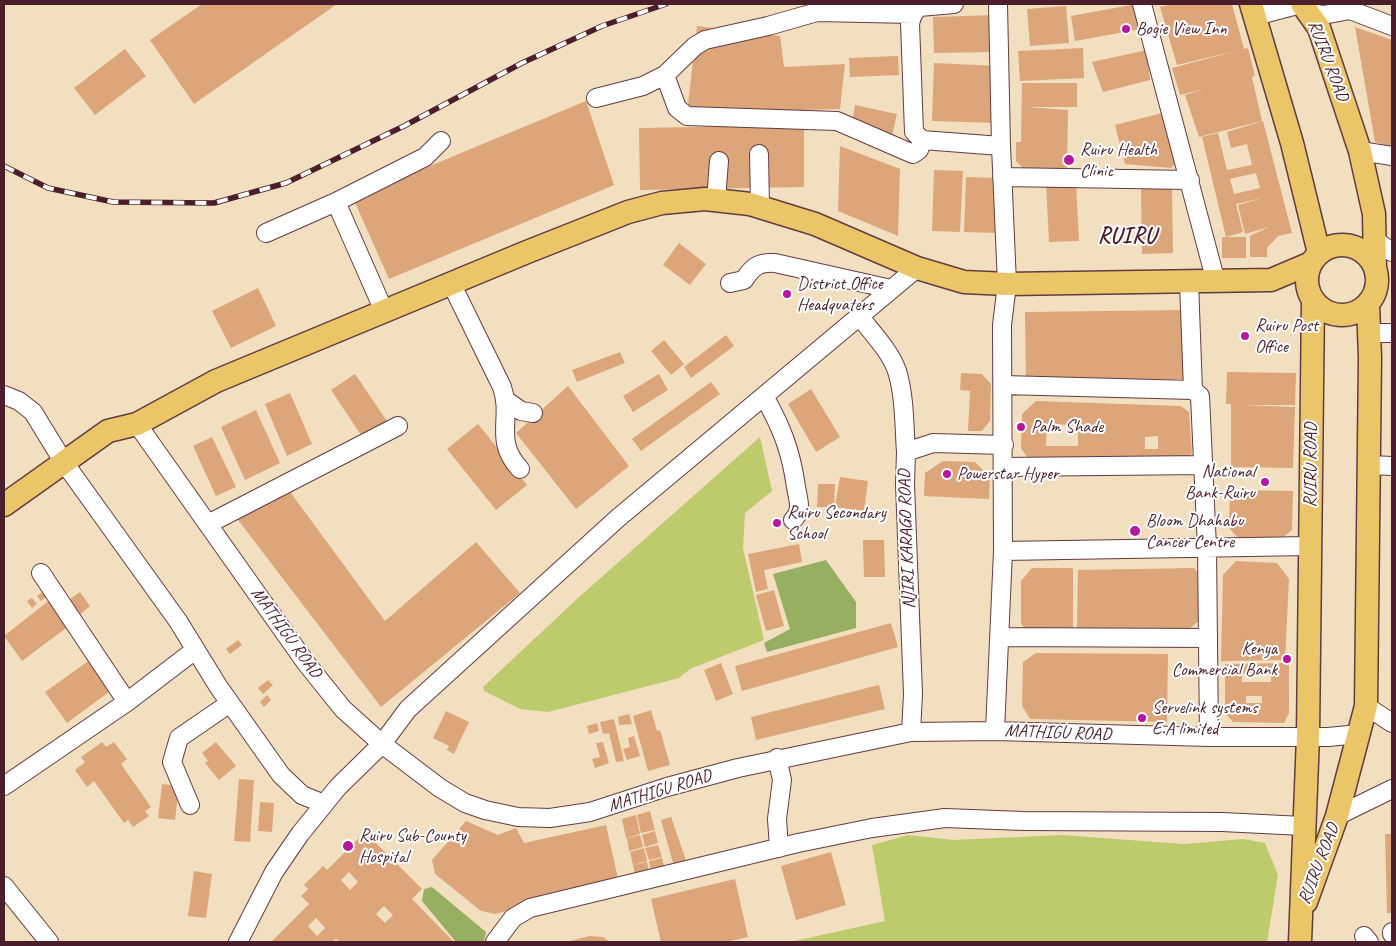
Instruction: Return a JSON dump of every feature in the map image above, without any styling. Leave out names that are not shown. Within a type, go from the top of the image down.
[{"type":"main road","name":"RUIRU ROAD","points":[[1304,7],[1319,28],[1360,151],[1374,214],[1384,247],[1375,267]]},
{"type":"main road","points":[[1253,10],[1292,143],[1315,258],[1307,278],[1311,297]]},
{"type":"main road","points":[[4,505],[63,461],[108,431],[138,424],[216,381],[628,212],[662,203],[705,198],[760,207],[815,224],[917,268],[964,282],[1007,284],[1271,280],[1315,258],[1331,246],[1344,245],[1357,248],[1368,255],[1375,267],[1376,286],[1368,304],[1350,315],[1340,316],[1325,311],[1311,297],[1271,280]]},
{"type":"main road","name":"RUIRU ROAD","points":[[1301,912],[1308,736],[1311,297]]},
{"type":"main road","name":"RUIRU ROAD","points":[[1301,912],[1312,892],[1337,816],[1366,706],[1369,465],[1368,304]]},
{"type":"main road","points":[[1300,942],[1301,912]]},
{"type":"street","points":[[954,4],[919,8],[913,14],[910,22],[912,123],[914,132],[922,140],[1001,146]]},
{"type":"street","points":[[994,731],[1003,552],[1002,325],[1007,284],[1001,146],[998,4]]},
{"type":"street","points":[[1142,4],[1216,282]]},
{"type":"street","points":[[1253,10],[1304,7],[1323,15],[1336,8],[1350,10],[1392,26]]},
{"type":"street","points":[[596,98],[643,86],[665,75],[695,46],[705,40],[768,26],[817,12],[913,14]]},
{"type":"street","points":[[665,75],[677,108],[687,116],[837,121],[913,154],[919,150],[922,140]]},
{"type":"street","points":[[266,232],[336,202],[425,157],[441,141]]},
{"type":"street","points":[[1360,151],[1392,156]]},
{"type":"street","points":[[759,154],[760,207]]},
{"type":"street","points":[[716,200],[719,161]]},
{"type":"street","points":[[1002,177],[1190,180]]},
{"type":"street","points":[[336,202],[384,311]]},
{"type":"street","points":[[730,283],[744,280],[751,269],[761,262],[891,289]]},
{"type":"street","points":[[238,942],[274,872],[300,834],[338,787],[382,744],[408,709],[486,636],[618,518],[917,268]]},
{"type":"street","points":[[1189,282],[1193,390]]},
{"type":"street","points":[[451,283],[507,401],[505,441],[511,459],[520,469]]},
{"type":"street","points":[[860,317],[886,350],[897,371],[903,403],[906,452]]},
{"type":"street","points":[[1369,333],[1392,333]]},
{"type":"street","points":[[1003,385],[1193,390],[1200,396],[1207,548],[1209,737]]},
{"type":"street","points":[[4,395],[19,401],[33,412],[63,461],[178,621],[230,703],[292,788],[302,795],[324,804]]},
{"type":"street","points":[[764,396],[782,430],[791,455],[800,507],[793,520]]},
{"type":"street","points":[[507,401],[521,411],[533,413]]},
{"type":"street","name":"MATHIGU ROAD","points":[[138,424],[324,686],[343,709],[382,744],[440,788],[465,803],[518,817],[550,818],[590,812],[667,787],[777,758],[849,746],[886,736],[912,732],[994,731],[1209,737],[1328,737],[1359,734]]},
{"type":"street","points":[[208,524],[398,426]]},
{"type":"street","name":"NJIRI KARAGO ROAD","points":[[912,732],[912,667],[905,484],[906,452],[933,443],[1004,445]]},
{"type":"street","points":[[1004,467],[1203,465]]},
{"type":"street","points":[[1369,465],[1392,466]]},
{"type":"street","points":[[1003,552],[1310,546]]},
{"type":"street","points":[[41,573],[127,702]]},
{"type":"street","points":[[999,638],[1208,638]]},
{"type":"street","points":[[4,786],[127,702],[195,650]]},
{"type":"street","points":[[190,805],[172,762],[179,738],[230,703]]},
{"type":"street","points":[[1366,706],[1392,723]]},
{"type":"street","points":[[777,758],[782,780],[777,819],[779,848]]},
{"type":"street","points":[[1337,816],[1392,788]]},
{"type":"street","points":[[494,942],[513,918],[530,908],[779,848],[872,828],[945,818],[1023,822],[1222,822],[1303,826]]},
{"type":"street","points":[[4,886],[49,942]]},
{"type":"green space","points":[[760,437],[772,491],[745,513],[743,548],[764,640],[690,669],[679,678],[548,712],[520,709],[484,691],[483,687],[578,598]]},
{"type":"green space","points":[[826,560],[856,602],[856,628],[767,652],[764,643],[790,629],[773,574]]},
{"type":"green space","points":[[908,835],[953,840],[1062,835],[1184,844],[1244,839],[1265,843],[1278,875],[1267,942],[790,942],[885,921],[872,845]]},
{"type":"green space","points":[[432,887],[486,932],[484,942],[456,942],[422,901],[424,889]]},
{"type":"building","points":[[202,4],[337,4],[194,104],[150,40]]},
{"type":"building","points":[[1137,4],[1141,29],[1075,41],[1071,16]]},
{"type":"building","points":[[1173,4],[1232,4],[1244,49],[1248,48],[1255,76],[1252,77],[1262,121],[1199,137],[1185,95],[1204,89],[1180,95],[1172,68],[1236,51],[1177,65],[1160,7]]},
{"type":"building","points":[[1066,6],[1069,43],[1030,46],[1027,9]]},
{"type":"building","points":[[995,15],[995,52],[934,53],[933,17]]},
{"type":"building","points":[[697,26],[780,36],[784,67],[845,64],[840,109],[687,113]]},
{"type":"building","points":[[1355,27],[1392,40],[1392,147],[1375,142]]},
{"type":"building","points":[[1083,48],[1084,78],[1020,81],[1018,51]]},
{"type":"building","points":[[125,49],[146,76],[95,115],[74,88]]},
{"type":"building","points":[[1147,50],[1150,80],[1103,92],[1092,62]]},
{"type":"building","points":[[898,56],[899,75],[850,77],[849,58]]},
{"type":"building","points":[[934,63],[998,66],[996,123],[932,121]]},
{"type":"building","points":[[1022,83],[1077,83],[1077,107],[1027,107],[1068,110],[1067,172],[1026,171],[1016,161],[1016,142],[1021,142]]},
{"type":"building","points":[[586,101],[614,185],[389,279],[353,198]]},
{"type":"building","points":[[855,105],[897,114],[891,140],[859,126],[853,117]]},
{"type":"building","points":[[1170,111],[1182,158],[1171,168],[1125,164],[1115,125]]},
{"type":"building","points":[[1263,121],[1292,233],[1278,236],[1267,248],[1267,257],[1250,257],[1250,236],[1269,227],[1245,234],[1238,205],[1262,198],[1236,204],[1243,232],[1226,237],[1202,137],[1218,133],[1227,170],[1252,165],[1247,144],[1231,148],[1227,132]],"holes":[[[1256,173],[1260,188],[1234,194],[1230,179]]]},
{"type":"building","points":[[804,125],[804,187],[640,190],[639,128]]},
{"type":"building","points":[[840,146],[900,169],[898,236],[838,211]]},
{"type":"building","points":[[934,170],[963,171],[960,232],[932,231]]},
{"type":"building","points":[[966,177],[998,178],[996,233],[964,232]]},
{"type":"building","points":[[1076,182],[1079,241],[1049,242],[1046,184]]},
{"type":"building","points":[[1172,187],[1173,253],[1142,254],[1141,188]]},
{"type":"building","points":[[1222,237],[1246,237],[1246,258],[1222,258]]},
{"type":"building","points":[[679,243],[706,264],[690,285],[663,265]]},
{"type":"building","points":[[258,288],[276,326],[231,348],[212,311]]},
{"type":"building","points":[[1187,310],[1188,379],[1026,381],[1025,312]]},
{"type":"building","points":[[726,335],[734,346],[691,378],[684,367]]},
{"type":"building","points":[[664,340],[684,364],[671,375],[651,351]]},
{"type":"building","points":[[620,352],[625,363],[577,382],[572,370]]},
{"type":"building","points":[[1227,372],[1296,373],[1295,405],[1241,405],[1295,407],[1293,468],[1231,467],[1231,404],[1226,404]]},
{"type":"building","points":[[961,373],[982,374],[991,384],[990,421],[982,431],[968,431],[970,391],[960,390]]},
{"type":"building","points":[[355,374],[389,424],[365,441],[331,390]]},
{"type":"building","points":[[659,374],[668,390],[633,412],[623,396]]},
{"type":"building","points":[[711,382],[720,394],[641,451],[632,439]]},
{"type":"building","points":[[568,386],[629,466],[576,509],[516,433]]},
{"type":"building","points":[[811,389],[840,437],[816,452],[788,404]]},
{"type":"building","points":[[290,393],[312,444],[287,456],[265,404]]},
{"type":"building","points":[[1036,401],[1181,406],[1189,412],[1192,453],[1185,462],[1031,463],[1021,448],[1022,414]],"holes":[[[1047,424],[1078,425],[1078,446],[1046,446]],[[1158,436],[1158,449],[1145,449],[1145,437]]]},
{"type":"building","points":[[256,410],[280,463],[245,480],[221,427]]},
{"type":"building","points":[[478,424],[527,485],[496,510],[447,449]]},
{"type":"building","points":[[212,437],[236,487],[216,496],[193,446]]},
{"type":"building","points":[[943,461],[975,462],[990,477],[989,499],[924,496],[925,473]]},
{"type":"building","points":[[840,477],[868,481],[864,511],[835,507]]},
{"type":"building","points":[[818,484],[835,484],[834,507],[817,507]]},
{"type":"building","points":[[285,485],[385,621],[476,542],[520,593],[381,707],[235,516]]},
{"type":"building","points":[[1230,490],[1293,491],[1292,530],[1277,542],[1240,540],[1229,528]]},
{"type":"building","points":[[863,540],[884,540],[885,577],[864,577]]},
{"type":"building","points":[[799,544],[802,562],[764,570],[768,589],[756,592],[748,554]]},
{"type":"building","points":[[1236,561],[1277,563],[1289,579],[1285,660],[1221,661],[1223,575]]},
{"type":"building","points":[[1032,568],[1073,568],[1073,635],[1028,635],[1021,623],[1021,581]]},
{"type":"building","points":[[1194,568],[1204,580],[1204,617],[1190,628],[1077,629],[1078,570]]},
{"type":"building","points":[[774,590],[784,626],[766,631],[756,595]]},
{"type":"building","points":[[43,592],[46,597],[41,601],[37,596]]},
{"type":"building","points":[[80,592],[90,606],[77,617],[66,602]]},
{"type":"building","points":[[32,598],[37,604],[32,608],[27,601]]},
{"type":"building","points":[[51,599],[70,625],[22,661],[4,636]]},
{"type":"building","points":[[891,623],[898,647],[742,691],[735,666]]},
{"type":"building","points":[[238,640],[242,645],[230,654],[226,649]]},
{"type":"building","points":[[1036,653],[1168,654],[1167,722],[1030,719],[1022,706],[1023,662]]},
{"type":"building","points":[[91,659],[113,689],[67,723],[45,692]]},
{"type":"building","points":[[721,663],[733,694],[716,701],[704,670]]},
{"type":"building","points":[[1289,663],[1289,713],[1284,723],[1233,722],[1225,713],[1225,664]],"holes":[[[1242,674],[1271,675],[1271,682],[1242,682]],[[1246,696],[1262,696],[1262,703],[1246,703]]]},
{"type":"building","points":[[268,680],[273,685],[263,694],[258,688]]},
{"type":"building","points":[[879,685],[885,709],[756,740],[751,717]]},
{"type":"building","points":[[267,695],[271,700],[264,707],[260,702]]},
{"type":"building","points":[[651,710],[657,731],[660,730],[670,765],[648,771],[633,716]]},
{"type":"building","points":[[446,711],[469,722],[454,754],[447,750],[449,746],[433,738]]},
{"type":"building","points":[[629,714],[632,724],[619,725],[618,717]]},
{"type":"building","points":[[614,719],[624,761],[616,762],[609,733],[603,734],[600,722]]},
{"type":"building","points":[[597,723],[599,731],[589,734],[587,726]]},
{"type":"building","points":[[634,736],[640,756],[627,760],[623,749],[630,747],[628,738]]},
{"type":"building","points":[[102,742],[106,747],[114,742],[127,759],[121,764],[151,807],[145,811],[149,816],[133,827],[128,820],[124,823],[94,781],[87,787],[75,770],[85,762],[81,757]]},
{"type":"building","points":[[216,742],[236,766],[219,780],[205,763],[208,761],[202,753]]},
{"type":"building","points":[[603,742],[609,763],[595,768],[592,759],[600,757],[596,743]]},
{"type":"building","points":[[239,779],[254,780],[250,842],[234,841]]},
{"type":"building","points":[[162,784],[179,786],[175,820],[158,818]]},
{"type":"building","points":[[260,802],[274,803],[272,832],[258,831]]},
{"type":"building","points":[[650,811],[655,830],[641,833],[637,815]]},
{"type":"building","points":[[636,815],[640,834],[626,838],[622,819]]},
{"type":"building","points":[[671,817],[688,866],[675,870],[661,820]]},
{"type":"building","points":[[466,821],[498,835],[516,828],[524,843],[606,825],[619,883],[495,914],[481,911],[435,874],[432,860]]},
{"type":"building","points":[[655,831],[658,843],[645,847],[642,835]]},
{"type":"building","name":"Ruiru Sub-County Hospital","points":[[365,832],[422,889],[412,899],[454,942],[340,942],[336,939],[332,942],[271,942],[309,904],[301,896],[308,889],[304,885],[323,866],[327,870]],"holes":[[[349,872],[358,882],[350,890],[341,880]],[[384,906],[393,915],[385,923],[376,914]],[[316,918],[325,928],[317,936],[308,926]]]},
{"type":"building","points":[[1385,834],[1392,834],[1392,913],[1387,913]]},
{"type":"building","points":[[640,835],[643,847],[629,851],[627,838]]},
{"type":"building","points":[[658,845],[662,857],[649,860],[645,848]]},
{"type":"building","points":[[644,848],[647,861],[633,865],[630,852]]},
{"type":"building","points":[[831,852],[846,905],[796,920],[781,866]]},
{"type":"building","points":[[662,858],[665,871],[652,875],[649,861]]},
{"type":"building","points":[[647,862],[650,875],[636,878],[633,865]]},
{"type":"building","points":[[194,871],[212,874],[206,918],[188,916]]},
{"type":"building","points":[[735,879],[748,937],[726,942],[661,942],[651,899]]},
{"type":"building","points":[[589,936],[603,937],[610,942],[567,942]]},
{"type":"railway","points":[[4,166],[48,188],[113,202],[214,203],[286,183],[404,126],[522,63],[602,26],[666,4]]},
{"type":"place","name":"Bogie View Inn","points":[[1126,29]]},
{"type":"place","name":"Ruiru Health Clinic","points":[[1069,160]]},
{"type":"place","name":"District Office Headquaters","points":[[787,294]]},
{"type":"place","name":"Ruiru Post Office","points":[[1245,336]]},
{"type":"place","name":"Palm Shade","points":[[1021,427]]},
{"type":"place","name":"Powerstar Hyper","points":[[947,474]]},
{"type":"place","name":"National Bank-Ruiru","points":[[1265,482]]},
{"type":"place","name":"Ruiru Secondary School","points":[[777,523]]},
{"type":"place","name":"Bloom Dhahabu Cancer Centre","points":[[1135,531]]},
{"type":"place","name":"Kenya Commercial Bank","points":[[1287,659]]},
{"type":"place","name":"Servelink systems E.A limited","points":[[1142,718]]},
{"type":"place","name":"Ruiru Sub-County Hospital","points":[[348,846]]},
{"type":"district","name":"RUIRU","points":[[1127,237]]}]
